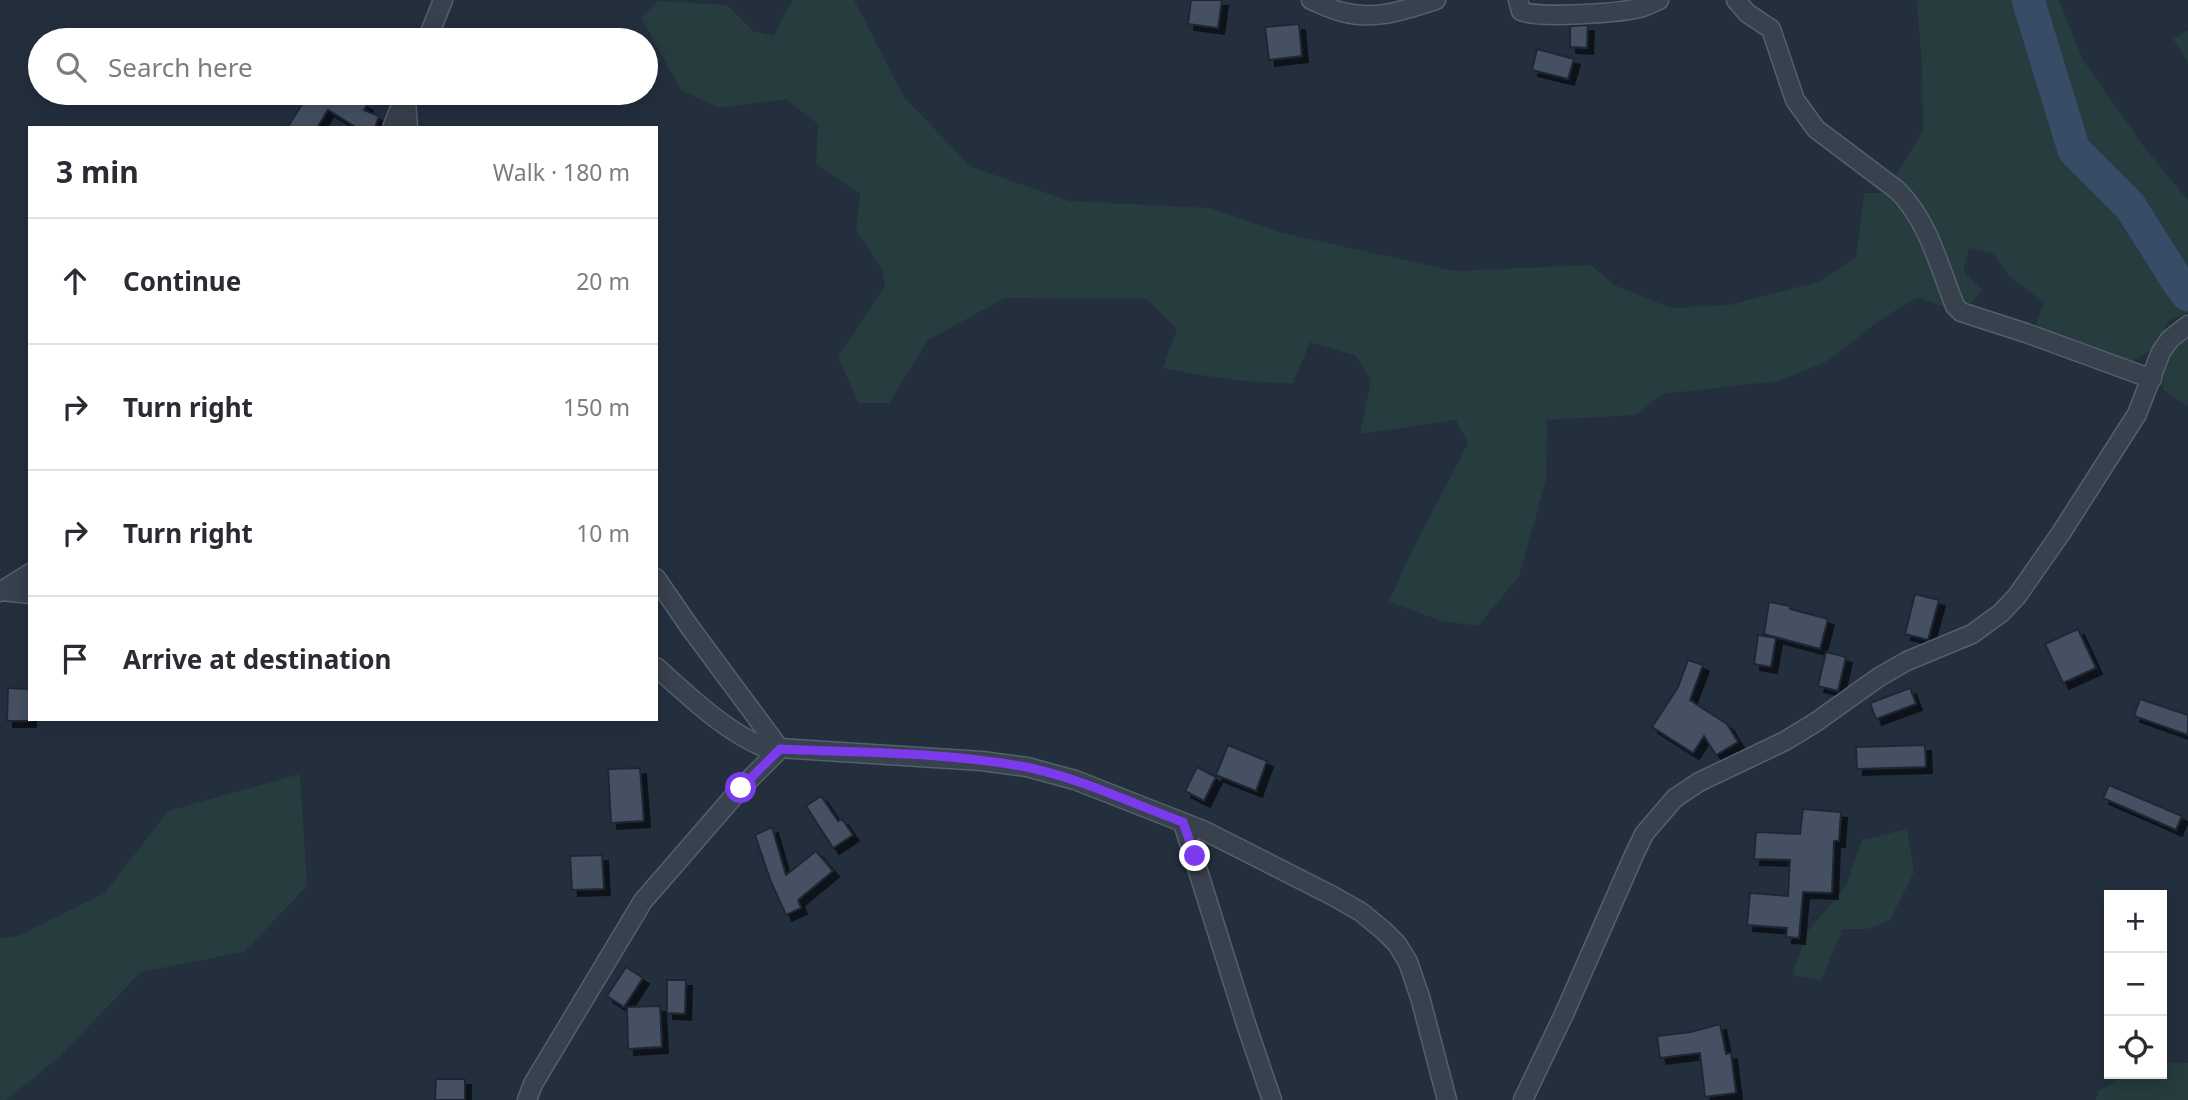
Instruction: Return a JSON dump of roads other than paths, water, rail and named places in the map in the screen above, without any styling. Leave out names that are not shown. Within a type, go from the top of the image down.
[{"type":"street","points":[[432,28],[443,0]]},
{"type":"street","points":[[1311,0],[1343,13],[1369,17],[1396,13],[1436,0]]},
{"type":"street","points":[[1518,0],[1521,11],[1542,15],[1622,10],[1643,7],[1659,0]]},
{"type":"street","points":[[1736,0],[1747,13],[1770,29],[1795,100],[1816,130],[1906,198],[1925,229],[1955,306],[1961,312],[2152,379]]},
{"type":"street","points":[[393,126],[401,105]]},
{"type":"street","points":[[407,105],[408,126]]},
{"type":"street","points":[[1523,1100],[1644,834],[1659,816],[1675,798],[1699,782],[1785,741],[1879,677],[1907,661],[1972,634],[2001,613],[2017,596],[2068,522],[2137,414],[2161,352],[2170,339],[2188,325]]},
{"type":"street","points":[[1,592],[28,574]]},
{"type":"street","points":[[658,581],[780,749]]},
{"type":"street","points":[[1,592],[28,594]]},
{"type":"street","points":[[658,669],[733,732],[763,747],[956,758],[1027,767],[1075,780],[1183,822],[1334,896],[1361,912],[1390,937],[1408,962],[1447,1100]]},
{"type":"street","points":[[527,1100],[533,1084],[643,901],[741,788],[780,749]]},
{"type":"street","points":[[1183,822],[1272,1100]]},
{"type":"waterway","points":[[2028,0],[2074,150],[2130,206],[2188,295]]}]
